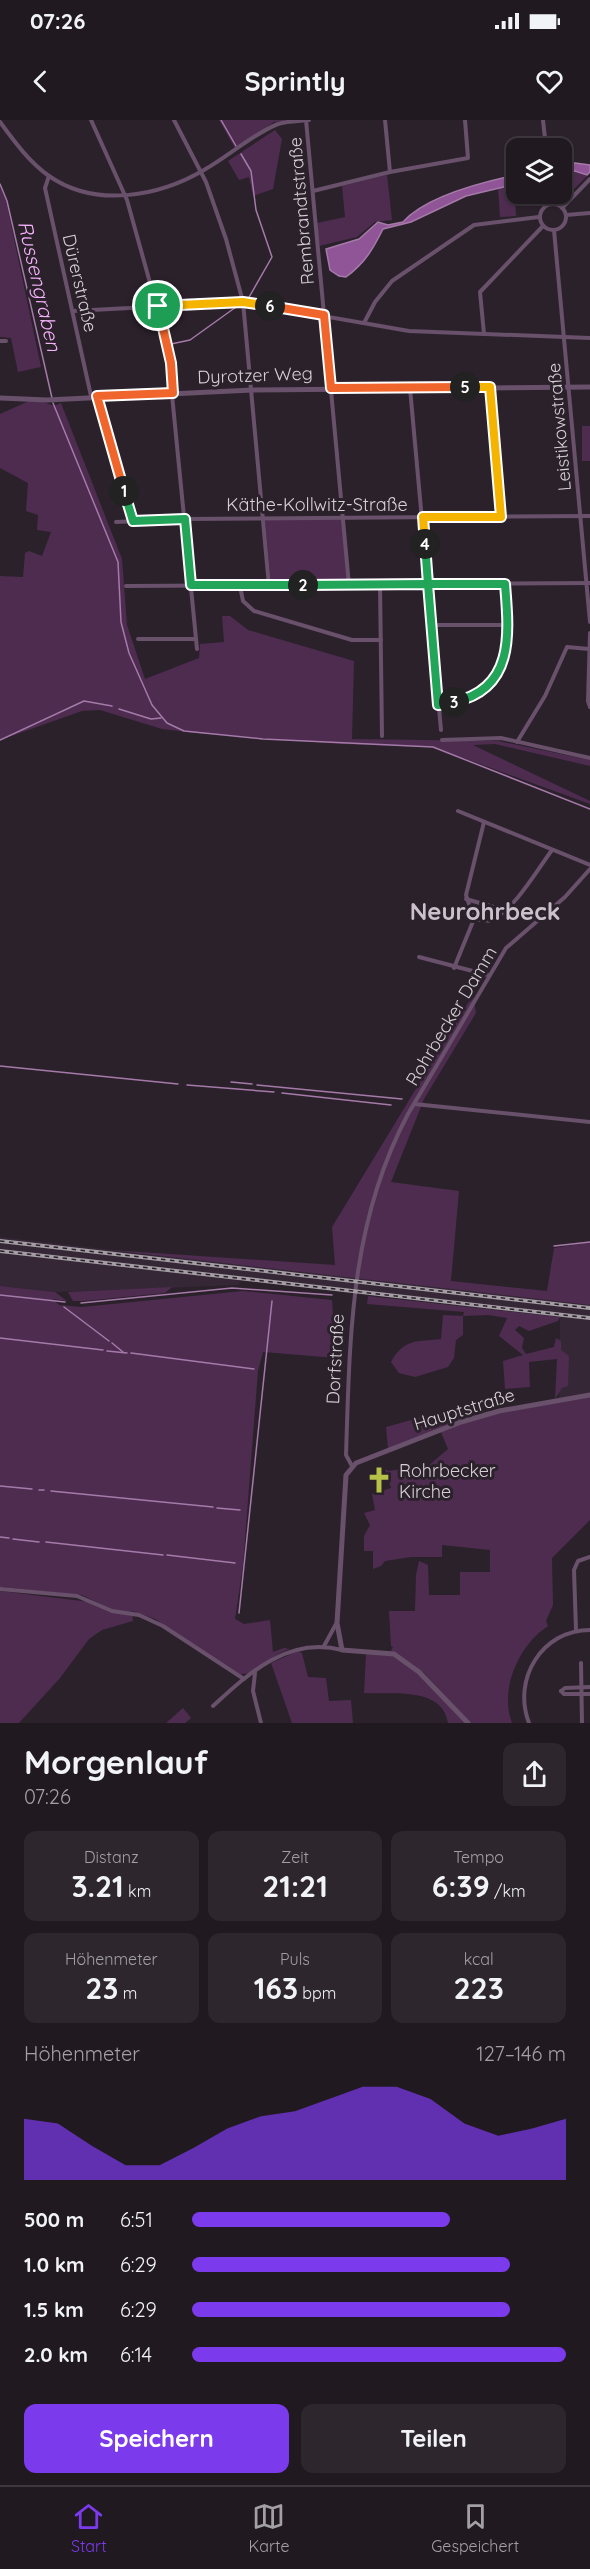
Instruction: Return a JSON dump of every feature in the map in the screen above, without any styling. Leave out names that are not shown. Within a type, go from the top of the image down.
[{"type":"street","points":[[91,120],[125,195],[158,306],[171,363],[197,649]]},
{"type":"street","points":[[174,120],[202,172],[226,239],[243,302],[269,586]]},
{"type":"street","points":[[0,122],[34,163],[49,176],[89,194],[125,195],[163,188],[202,172],[277,124],[307,120]]},
{"type":"street","name":"Rembrandtstraße","points":[[307,120],[349,585]]},
{"type":"street","points":[[385,120],[390,172]]},
{"type":"street","points":[[313,191],[390,172],[468,158],[465,120]]},
{"type":"street","points":[[543,120],[545,138]]},
{"type":"street","name":"Dürerstraße","points":[[49,176],[45,188],[73,311],[94,396],[133,521]]},
{"type":"street","points":[[562,208],[590,179]]},
{"type":"street","points":[[551,204],[562,208],[566,215],[563,225],[554,230],[543,226],[539,217],[542,208],[551,204]]},
{"type":"street","points":[[566,215],[590,213]]},
{"type":"street","points":[[364,323],[375,302],[392,281],[474,225],[539,217]]},
{"type":"street","points":[[484,334],[480,292],[543,226]]},
{"type":"street","name":"Leistikowstraße","points":[[554,230],[590,622]]},
{"type":"street","points":[[73,311],[243,302],[417,332],[590,338]]},
{"type":"street","points":[[0,341],[6,341]]},
{"type":"street","points":[[410,387],[441,730]]},
{"type":"street","points":[[490,387],[501,517]]},
{"type":"street","name":"Dyrotzer Weg","points":[[0,398],[52,400],[94,396],[331,388],[590,387]]},
{"type":"street","name":"Käthe-Kollwitz-Straße","points":[[116,522],[263,518],[590,516]]},
{"type":"street","points":[[126,586],[588,583]]},
{"type":"street","points":[[438,705],[473,697],[490,684],[501,665],[508,625],[505,584]]},
{"type":"street","points":[[380,585],[382,735]]},
{"type":"street","points":[[240,586],[243,601],[254,611],[352,640],[381,640]]},
{"type":"street","points":[[431,625],[508,625]]},
{"type":"street","points":[[590,633],[588,701],[590,707]]},
{"type":"street","points":[[138,639],[196,639]]},
{"type":"street","points":[[517,742],[545,696],[567,647],[589,649]]},
{"type":"street","points":[[441,740],[501,738],[590,758]]},
{"type":"street","points":[[458,811],[590,867]]},
{"type":"street","points":[[454,968],[474,919],[466,899],[484,822]]},
{"type":"street","points":[[474,919],[490,921],[505,910],[528,884],[552,850]]},
{"type":"street","name":"Rohrbecker Damm","points":[[414,1104],[506,948],[565,897],[590,867]]},
{"type":"street","points":[[466,899],[505,910]]},
{"type":"street","points":[[419,957],[454,968],[488,975]]},
{"type":"street","points":[[414,1104],[590,1122]]},
{"type":"street","name":"Dorfstraße","points":[[342,1650],[337,1623],[345,1481],[352,1466],[346,1455],[353,1305],[358,1267],[369,1212],[398,1134],[414,1104]]},
{"type":"street","name":"Hauptstraße","points":[[352,1466],[461,1422],[491,1413],[590,1395]]},
{"type":"street","points":[[576,1630],[574,1570],[578,1561],[590,1557]]},
{"type":"street","points":[[0,1588],[77,1596],[112,1611],[139,1615],[163,1626],[244,1680]]},
{"type":"street","points":[[324,1646],[337,1623]]},
{"type":"street","points":[[529,1723],[524,1692],[530,1668],[547,1645],[576,1630],[590,1630]]},
{"type":"street","points":[[213,1706],[280,1653],[324,1646],[342,1650],[394,1654],[419,1672],[468,1723]]},
{"type":"street","points":[[581,1663],[582,1723]]},
{"type":"street","points":[[255,1672],[252,1691],[261,1723]]},
{"type":"street","points":[[590,1687],[565,1688],[561,1691],[590,1694]]},
{"type":"shaded area","points":[[219,120],[292,120],[274,122],[235,148]]},
{"type":"shaded area","points":[[275,130],[282,139],[273,189],[253,196],[249,177],[239,180],[228,161]]},
{"type":"shaded area","points":[[572,163],[590,165],[590,172],[587,175],[572,171]]},
{"type":"shaded area","points":[[572,171],[590,173],[572,191]]},
{"type":"shaded area","points":[[387,175],[392,220],[375,222],[357,237],[319,246],[317,223],[345,217],[342,186]]},
{"type":"shaded area","points":[[506,178],[506,186],[466,196],[411,222],[383,229],[368,255],[346,277],[339,276],[330,270],[326,249],[359,239],[378,222],[388,225],[403,222],[425,205],[455,192]]},
{"type":"shaded area","points":[[506,186],[506,204],[515,204],[516,216],[500,217],[498,188]]},
{"type":"shaded area","points":[[0,187],[6,201],[41,367],[18,372],[11,338],[0,337]]},
{"type":"shaded area","points":[[29,401],[41,401],[54,406],[61,403],[122,559],[127,625],[145,679],[199,658],[200,644],[224,642],[222,616],[230,616],[248,630],[354,661],[352,739],[498,741],[590,760],[590,766],[495,744],[473,745],[590,801],[590,804],[433,747],[341,744],[196,733],[162,729],[100,710],[82,711],[0,740],[0,576],[23,577],[25,553],[29,551],[42,556],[51,532],[37,530],[38,515],[26,511],[28,483],[0,468],[0,414]]},
{"type":"shaded area","points":[[582,426],[590,426],[590,461],[582,461]]},
{"type":"shaded area","points":[[342,519],[348,585],[271,585],[265,520]]},
{"type":"shaded area","points":[[473,995],[476,1013],[424,1099],[391,1182],[459,1191],[451,1281],[547,1291],[554,1248],[590,1242],[590,1305],[110,1250],[335,1265],[332,1227]]},
{"type":"shaded area","points":[[0,1237],[590,1305],[590,1394],[559,1399],[560,1316],[240,1280],[239,1285],[55,1292],[0,1286]]},
{"type":"shaded area","points":[[0,1286],[55,1292],[67,1301],[53,1299],[59,1305],[82,1307],[243,1291],[332,1300],[336,1358],[263,1352],[258,1371],[243,1565],[235,1619],[244,1624],[270,1620],[273,1652],[284,1648],[290,1649],[253,1672],[240,1674],[155,1619],[132,1611],[133,1621],[102,1630],[89,1639],[60,1678],[19,1723],[0,1723],[0,1591],[98,1603],[82,1595],[0,1587]]},
{"type":"shaded area","points":[[172,1287],[165,1293],[84,1301],[73,1301],[68,1292]]},
{"type":"shaded area","points":[[368,1296],[560,1317],[558,1321],[529,1331],[519,1326],[515,1330],[524,1338],[522,1348],[526,1354],[554,1347],[556,1338],[561,1341],[561,1350],[569,1356],[568,1386],[562,1388],[555,1399],[557,1359],[529,1362],[530,1387],[505,1389],[503,1361],[523,1355],[499,1336],[507,1318],[488,1315],[463,1316],[464,1312],[367,1304]]},
{"type":"shaded area","points":[[443,1315],[463,1316],[463,1335],[456,1340],[454,1358],[448,1367],[415,1377],[399,1373],[391,1362],[401,1349],[418,1341],[441,1339]]},
{"type":"shaded area","points":[[590,1397],[590,1520],[552,1558],[553,1605],[546,1621],[548,1626],[528,1644],[514,1669],[508,1696],[512,1723],[470,1723],[424,1673],[391,1651],[393,1647],[391,1646],[389,1611],[415,1611],[416,1575],[419,1561],[428,1565],[429,1595],[460,1595],[460,1572],[490,1572],[490,1550],[442,1545],[442,1557],[411,1557],[385,1561],[381,1566],[373,1569],[373,1551],[364,1551],[364,1536],[370,1525],[364,1513],[375,1510],[372,1494],[391,1488],[385,1469],[388,1471],[428,1466],[448,1449],[440,1430],[388,1449],[386,1427],[458,1407],[461,1423],[499,1413]]},
{"type":"shaded area","points":[[298,1651],[302,1653],[308,1677],[326,1678],[329,1701],[351,1700],[353,1723],[292,1723],[271,1663]]},
{"type":"shaded area","points":[[366,1654],[394,1656],[417,1672],[465,1723],[448,1723],[444,1711],[436,1703],[426,1698],[415,1695],[364,1693]]},
{"type":"shaded area","points":[[183,1708],[191,1718],[185,1723],[166,1723]]},
{"type":"waterway","points":[[221,120],[236,146]]},
{"type":"waterway","points":[[241,154],[251,171],[256,210],[272,257],[248,299]]},
{"type":"waterway","name":"Russengraben","points":[[0,184],[7,201],[52,398]]},
{"type":"waterway","points":[[171,344],[190,340],[236,307]]},
{"type":"waterway","points":[[53,403],[118,562],[121,622],[129,653],[152,705],[167,723],[184,731],[263,739],[433,747],[590,809]]},
{"type":"waterway","points":[[0,740],[84,701],[112,706]]},
{"type":"waterway","points":[[119,709],[151,719],[161,718]]},
{"type":"waterway","points":[[0,1066],[178,1084]]},
{"type":"waterway","points":[[231,1082],[252,1084]]},
{"type":"waterway","points":[[187,1085],[274,1092]]},
{"type":"waterway","points":[[257,1085],[402,1099]]},
{"type":"waterway","points":[[282,1093],[391,1105]]},
{"type":"waterway","points":[[554,1246],[590,1242]]},
{"type":"waterway","points":[[81,1303],[232,1288],[332,1295]]},
{"type":"waterway","points":[[0,1295],[65,1302]]},
{"type":"waterway","points":[[239,1613],[272,1301]]},
{"type":"waterway","points":[[64,1307],[109,1341]]},
{"type":"waterway","points":[[0,1338],[103,1350]]},
{"type":"waterway","points":[[112,1343],[123,1352]]},
{"type":"waterway","points":[[107,1351],[127,1353]]},
{"type":"waterway","points":[[131,1353],[254,1369]]},
{"type":"waterway","points":[[0,1486],[32,1489]]},
{"type":"waterway","points":[[39,1490],[44,1490]]},
{"type":"waterway","points":[[51,1491],[213,1507]]},
{"type":"waterway","points":[[217,1508],[240,1510]]},
{"type":"waterway","points":[[0,1537],[9,1538]]},
{"type":"waterway","points":[[13,1539],[39,1542]]},
{"type":"waterway","points":[[46,1542],[163,1555]]},
{"type":"waterway","points":[[167,1555],[235,1563]]},
{"type":"railway","points":[[0,1241],[590,1308]]},
{"type":"railway","points":[[0,1251],[590,1318]]},
{"type":"place","name":"Rohrbecker Kirche","points":[[379,1480]]},
{"type":"district","name":"Neurohrbeck","points":[[485,911]]},
{"type":"route","points":[[158,306],[171,363],[173,393],[97,396],[133,521],[185,519],[191,585],[428,584],[438,705],[473,697],[484,690],[496,676],[501,665],[508,634],[505,584],[428,584],[423,517],[501,517],[490,387],[331,388],[324,315],[243,302],[158,306]]}]
